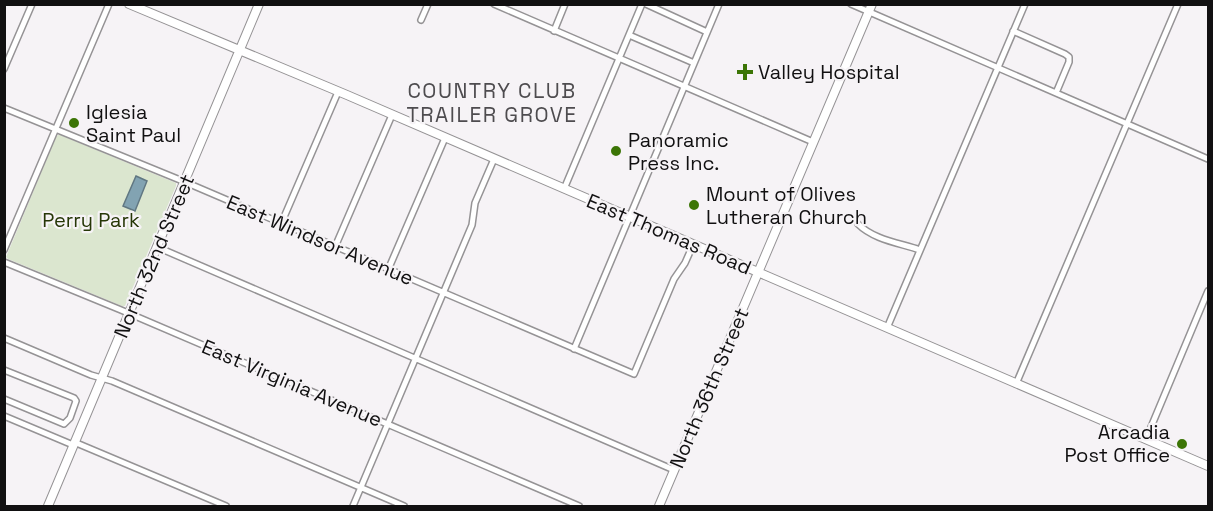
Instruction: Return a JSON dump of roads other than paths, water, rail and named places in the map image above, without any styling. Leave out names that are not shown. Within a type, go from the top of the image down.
[{"type":"main road","name":"East Thomas Road","points":[[129,4],[1209,466]]},
{"type":"main road","name":"North 32nd Street","points":[[48,507],[259,4]]},
{"type":"main road","name":"North 36th Street","points":[[658,507],[870,8]]},
{"type":"street","points":[[4,69],[32,4]]},
{"type":"street","points":[[4,250],[108,4]]},
{"type":"street","points":[[421,20],[428,4]]},
{"type":"street","points":[[494,4],[506,7],[554,31],[813,142]]},
{"type":"street","points":[[554,31],[566,4]]},
{"type":"street","points":[[564,189],[644,4],[707,31]]},
{"type":"street","points":[[574,349],[719,4]]},
{"type":"street","points":[[851,4],[870,8],[998,68],[1209,159]]},
{"type":"street","points":[[886,328],[1025,4]]},
{"type":"street","points":[[1016,384],[1178,4]]},
{"type":"street","points":[[1013,31],[1069,57],[1056,93]]},
{"type":"street","points":[[629,35],[694,63]]},
{"type":"street","points":[[281,224],[338,92]]},
{"type":"street","name":"East Windsor Avenue","points":[[4,108],[185,182],[634,374],[674,281],[693,245]]},
{"type":"street","points":[[335,247],[392,115]]},
{"type":"street","points":[[388,270],[445,138]]},
{"type":"street","points":[[353,507],[472,225],[475,203],[494,159]]},
{"type":"street","points":[[858,224],[891,241],[920,250]]},
{"type":"street","points":[[157,247],[674,470]]},
{"type":"street","name":"East Virginia Avenue","points":[[4,262],[129,313],[579,507]]},
{"type":"street","points":[[1146,439],[1209,291]]},
{"type":"street","points":[[4,338],[112,381],[404,507]]},
{"type":"street","points":[[4,370],[74,398],[76,401],[73,413],[66,423],[61,424],[4,399]]},
{"type":"street","points":[[73,413],[84,418]]},
{"type":"street","points":[[4,416],[226,507]]},
{"type":"water","points":[[136,176],[147,181],[135,211],[123,206]]},
{"type":"place","name":"Valley Hospital","points":[[745,72]]},
{"type":"place","name":"Iglesia Saint Paul","points":[[74,123]]},
{"type":"place","name":"Panoramic Press Inc.","points":[[616,151]]},
{"type":"place","name":"Mount of Olives Lutheran Church","points":[[694,205]]},
{"type":"place","name":"Arcadia Post Office","points":[[1182,444]]},
{"type":"district","name":"COUNTRY CLUB TRAILER GROVE","points":[[492,102]]},
{"type":"park label","name":"Perry Park","points":[[91,220]]}]
